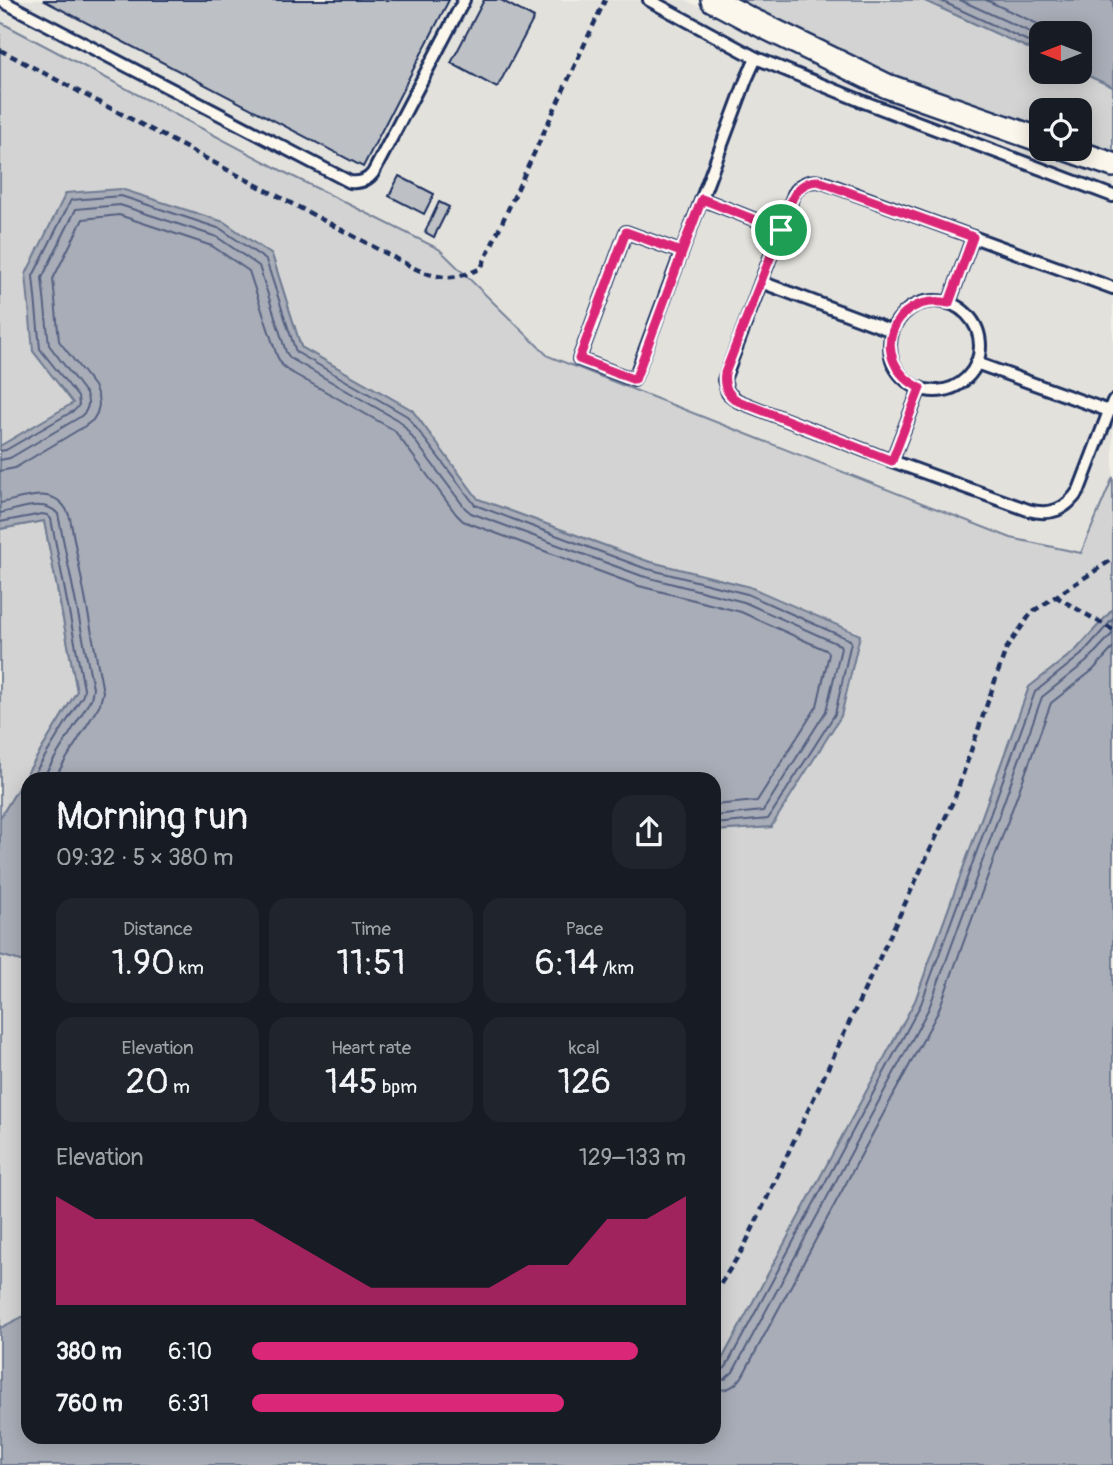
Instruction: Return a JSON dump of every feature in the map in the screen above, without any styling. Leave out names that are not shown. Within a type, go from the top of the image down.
[{"type":"street","points":[[713,0],[887,86],[1029,136]]},
{"type":"street","points":[[1092,158],[1113,165]]},
{"type":"lane","points":[[0,0],[356,183],[369,178],[373,173],[464,0]]},
{"type":"lane","points":[[649,0],[756,58],[876,107],[1113,196]]},
{"type":"lane","points":[[681,252],[626,232],[579,359],[635,380],[756,58]]},
{"type":"lane","points":[[976,363],[1111,406],[1079,490],[1073,500],[1063,508],[1040,513],[1028,510],[892,461],[738,401],[728,393],[724,380],[794,194],[798,188],[811,181],[818,181],[1113,288]]},
{"type":"lane","points":[[702,199],[781,230]]},
{"type":"lane","points":[[949,303],[973,237]]},
{"type":"lane","points":[[761,282],[892,331]]},
{"type":"lane","points":[[937,301],[949,303],[967,314],[978,332],[980,342],[976,363],[963,381],[953,387],[931,391],[909,383],[901,375],[891,354],[892,331],[905,312],[915,305],[937,301]]},
{"type":"lane","points":[[892,461],[920,388]]},
{"type":"path","points":[[721,1283],[744,1247],[955,797],[1006,649],[1032,612],[1113,559]]},
{"type":"path","points":[[1055,596],[1113,630]]},
{"type":"shaded area","points":[[0,0],[686,0],[898,99],[1029,147],[1029,161],[1072,161],[1113,173],[1113,477],[1081,553],[1011,538],[548,356],[439,249],[288,174],[0,22]]},
{"type":"shaded area","points":[[713,0],[923,0],[1029,49],[1029,84],[1092,84],[1092,77],[1113,87],[1113,165],[1092,155],[1092,98],[1029,98],[1029,135]]},
{"type":"shaded area","points":[[0,22],[288,174],[439,249],[548,356],[1011,538],[1081,553],[1113,477],[1113,609],[1076,650],[1029,687],[915,1001],[721,1361],[721,831],[772,827],[750,587],[647,561],[478,499],[412,410],[301,347],[272,255],[33,351],[74,403],[0,446]]},
{"type":"shaded area","points":[[44,521],[77,691],[28,772],[21,772],[21,783],[0,818],[0,529]]},
{"type":"shaded area","points":[[0,955],[21,961],[21,1444],[452,1444],[0,1465]]},
{"type":"water","points":[[923,0],[1113,0],[1113,87],[1092,77],[1092,21],[1029,21],[1029,49]]},
{"type":"water","points":[[121,189],[224,222],[272,255],[301,347],[412,410],[478,499],[647,561],[750,587],[860,635],[841,716],[771,827],[721,831],[721,772],[28,772],[77,691],[44,521],[0,529],[0,446],[73,403],[33,351],[26,274],[66,193]]},
{"type":"water","points":[[1113,609],[1113,1465],[0,1465],[0,1328],[21,1318],[21,1444],[721,1444],[721,1361],[915,1001],[1029,687],[1076,650]]},
{"type":"water","points":[[21,783],[21,961],[0,955],[0,818]]},
{"type":"building","points":[[43,0],[449,0],[363,167]]},
{"type":"building","points":[[484,0],[501,0],[534,18],[497,88],[451,63]]},
{"type":"building","points":[[399,176],[434,194],[424,214],[389,196]]},
{"type":"building","points":[[439,202],[449,207],[434,237],[425,232]]},
{"type":"route","points":[[781,230],[702,199],[681,252],[626,232],[579,359],[635,380],[702,199],[781,230],[725,373],[728,393],[738,401],[892,461],[920,388],[909,383],[895,365],[891,354],[892,331],[905,312],[915,305],[937,301],[949,303],[973,237],[818,181],[811,181],[798,188],[781,230]]}]
